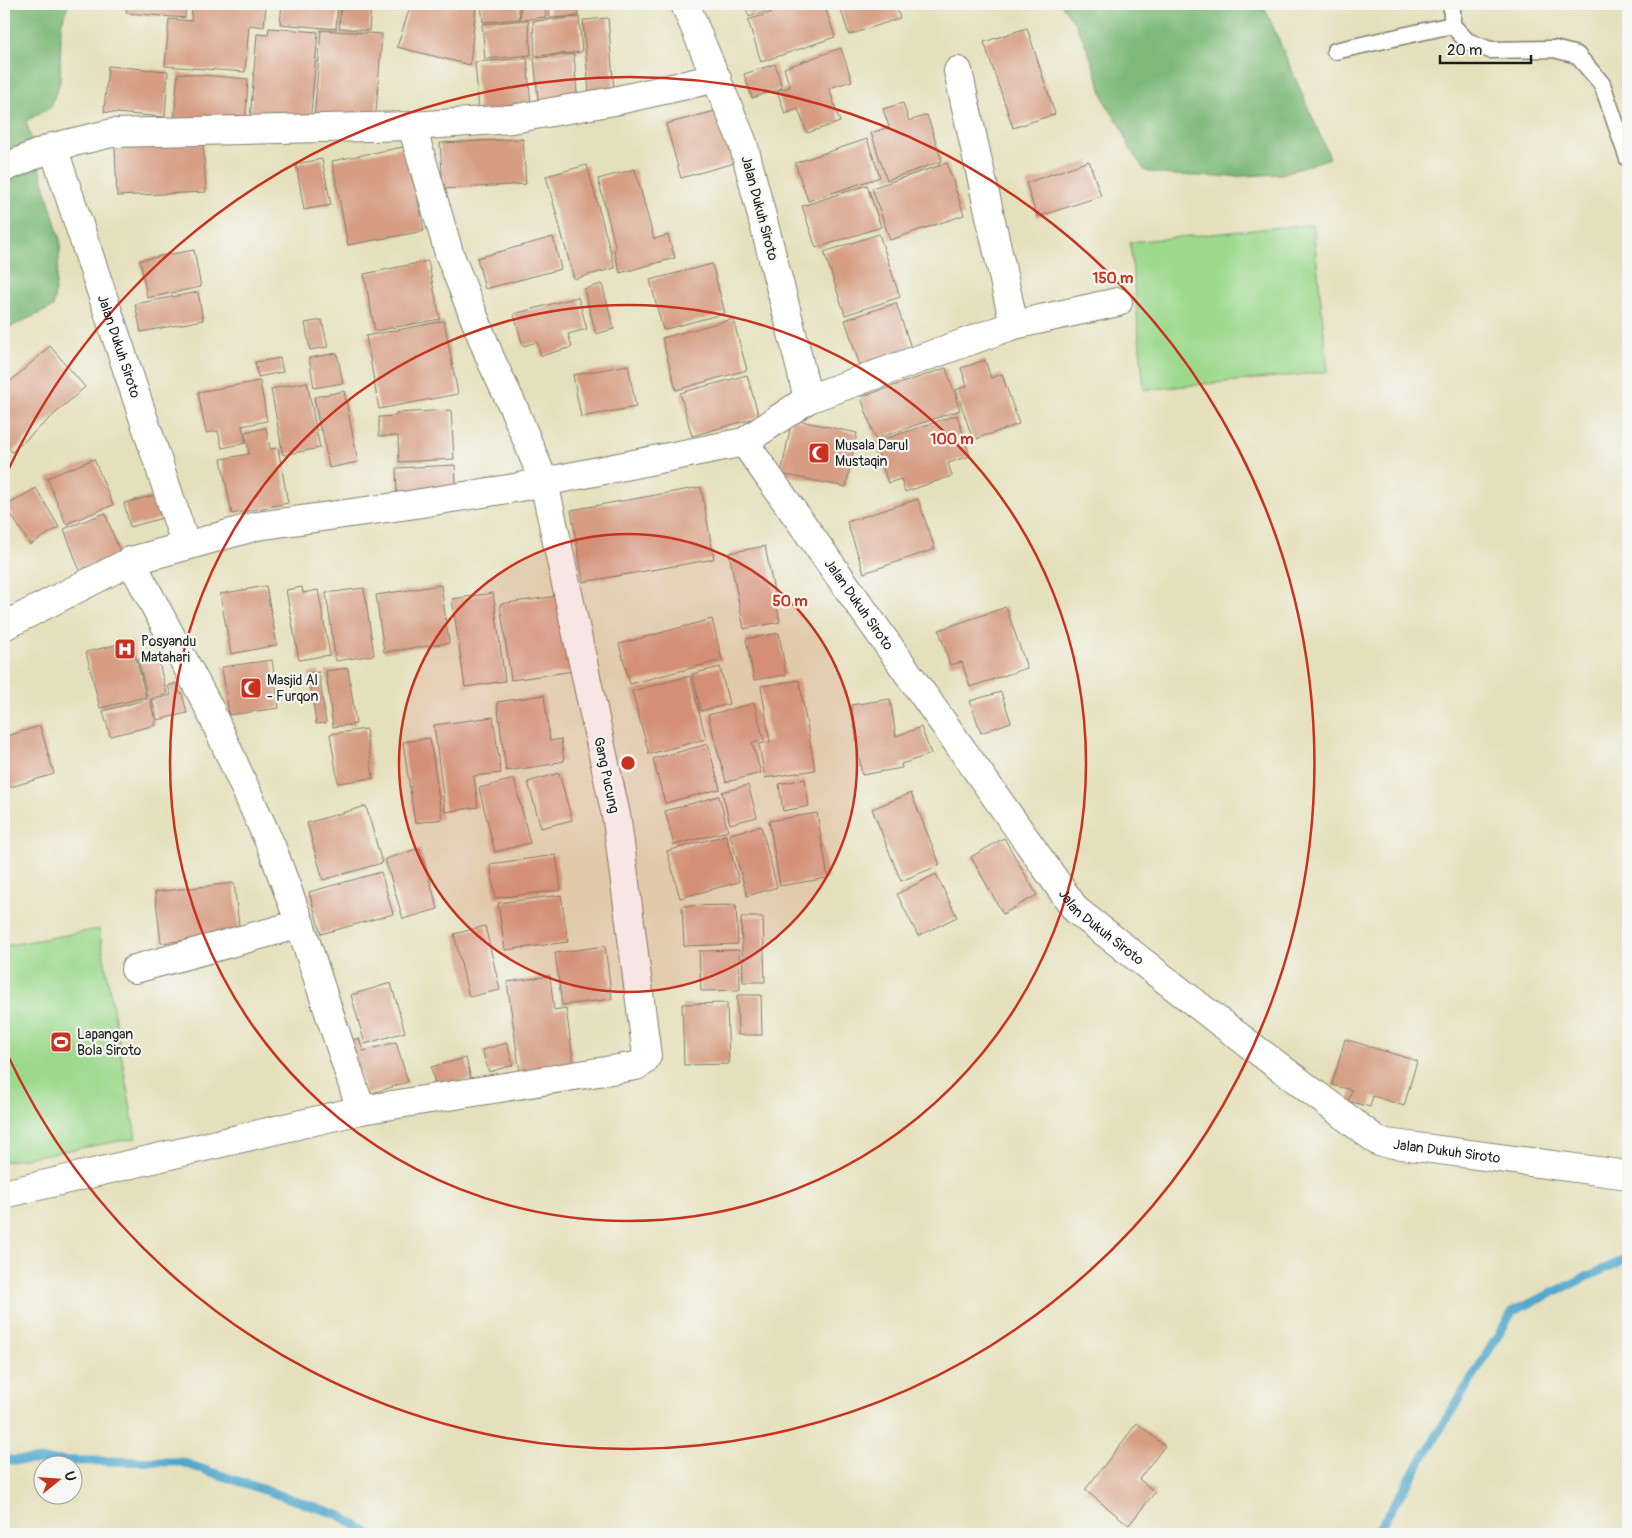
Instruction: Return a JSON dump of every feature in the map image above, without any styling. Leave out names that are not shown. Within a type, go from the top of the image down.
[{"type":"street","name":"Jalan Dukuh Siroto","points":[[685,4],[743,143],[808,398]]},
{"type":"street","points":[[958,71],[1014,325]]},
{"type":"street","points":[[4,168],[53,147],[112,133],[412,126],[512,119],[614,101],[717,78]]},
{"type":"street","points":[[412,126],[449,253],[491,360],[515,411],[544,482]]},
{"type":"street","name":"Jalan Dukuh Siroto","points":[[53,147],[186,546]]},
{"type":"street","points":[[4,626],[131,561],[256,526],[409,505],[514,488],[744,442],[808,398],[1014,325],[1118,302]]},
{"type":"street","name":"Jalan Dukuh Siroto","points":[[744,442],[1076,910],[1217,1020],[1379,1142],[1628,1176]]},
{"type":"street","name":"Gang Pucung","points":[[361,1110],[636,1066],[643,1062],[647,1056],[617,820],[544,482]]},
{"type":"street","points":[[4,1194],[361,1110],[300,924],[272,848],[208,706],[131,561]]},
{"type":"street","points":[[134,969],[300,924]]},
{"type":"lane","points":[[1452,4],[1452,25],[1467,41],[1490,50],[1554,49],[1578,55],[1602,84],[1628,159]]},
{"type":"lane","points":[[1335,51],[1452,25]]},
{"type":"green space","points":[[4,4],[69,4],[61,24],[60,82],[50,108],[26,121],[61,243],[53,307],[4,330]]},
{"type":"green space","points":[[1061,4],[1263,4],[1330,158],[1281,174],[1223,177],[1171,175],[1145,171],[1130,149],[1121,126],[1106,104],[1088,50],[1076,25]]},
{"type":"green space","points":[[1313,224],[1328,372],[1144,390],[1130,242]]},
{"type":"green space","name":"Lapangan Bola Siroto","points":[[99,929],[136,1138],[4,1162],[4,946]]},
{"type":"building","points":[[127,4],[186,4],[185,18],[126,13]]},
{"type":"building","points":[[192,4],[266,4],[264,27],[249,25],[245,72],[165,66],[169,19],[191,21]]},
{"type":"building","points":[[282,4],[338,4],[336,29],[280,24]]},
{"type":"building","points":[[341,4],[371,4],[369,31],[339,28]]},
{"type":"building","points":[[411,4],[476,4],[470,65],[397,47]]},
{"type":"building","points":[[481,4],[518,4],[520,19],[483,22]]},
{"type":"building","points":[[520,4],[545,4],[546,17],[521,20]]},
{"type":"building","points":[[549,4],[577,4],[578,16],[550,18]]},
{"type":"building","points":[[745,4],[789,4],[749,17]]},
{"type":"building","points":[[797,4],[824,4],[835,37],[761,62],[748,20]]},
{"type":"building","points":[[839,4],[895,4],[900,18],[849,35]]},
{"type":"building","points":[[579,17],[582,52],[535,56],[533,21]]},
{"type":"building","points":[[608,18],[614,91],[589,93],[583,20]]},
{"type":"building","points":[[528,20],[531,55],[485,59],[482,24]]},
{"type":"building","points":[[269,28],[318,32],[310,125],[250,120],[257,34],[268,35]]},
{"type":"building","points":[[1027,28],[1055,114],[1013,128],[984,42]]},
{"type":"building","points":[[321,30],[382,34],[375,125],[314,120]]},
{"type":"building","points":[[841,48],[852,81],[829,88],[840,122],[807,133],[798,109],[785,114],[777,91],[790,87],[784,68]]},
{"type":"building","points":[[574,54],[578,106],[539,109],[534,58]]},
{"type":"building","points":[[527,58],[531,107],[479,111],[475,62]]},
{"type":"building","points":[[775,64],[782,88],[752,98],[744,74]]},
{"type":"building","points":[[108,66],[168,71],[165,117],[104,112]]},
{"type":"building","points":[[178,73],[248,79],[245,126],[174,120]]},
{"type":"building","points":[[903,103],[909,121],[927,115],[942,161],[887,180],[871,133],[889,127],[883,109]]},
{"type":"building","points":[[723,109],[738,162],[681,178],[666,124]]},
{"type":"building","points":[[523,139],[526,184],[443,189],[440,143]]},
{"type":"building","points":[[867,139],[880,177],[808,201],[795,163]]},
{"type":"building","points":[[203,143],[206,192],[117,196],[115,147]]},
{"type":"building","points":[[408,146],[424,231],[348,245],[332,161]]},
{"type":"building","points":[[322,159],[331,205],[304,210],[296,164]]},
{"type":"building","points":[[1089,161],[1101,196],[1037,217],[1026,183]]},
{"type":"building","points":[[947,163],[964,215],[890,240],[872,188]]},
{"type":"building","points":[[587,165],[615,268],[574,279],[546,176]]},
{"type":"building","points":[[635,169],[654,239],[668,235],[675,258],[620,273],[614,250],[616,249],[598,179]]},
{"type":"building","points":[[867,185],[881,227],[816,248],[802,206]]},
{"type":"building","points":[[879,234],[900,297],[845,315],[824,252]]},
{"type":"building","points":[[553,237],[561,269],[485,289],[477,258]]},
{"type":"building","points":[[194,250],[201,287],[147,298],[140,260]]},
{"type":"building","points":[[428,261],[440,319],[375,331],[364,274]]},
{"type":"building","points":[[712,264],[725,313],[663,330],[650,280]]},
{"type":"building","points":[[602,284],[614,329],[596,334],[584,289]]},
{"type":"building","points":[[198,292],[203,320],[141,332],[135,304]]},
{"type":"building","points":[[578,297],[587,329],[568,334],[572,347],[541,356],[537,342],[523,346],[514,314]]},
{"type":"building","points":[[896,303],[912,351],[861,369],[845,320]]},
{"type":"building","points":[[733,319],[747,370],[676,390],[662,338]]},
{"type":"building","points":[[322,320],[328,347],[310,350],[305,323]]},
{"type":"building","points":[[444,321],[458,394],[379,409],[366,336]]},
{"type":"building","points":[[50,346],[85,387],[12,452],[4,443],[4,387]]},
{"type":"building","points":[[337,353],[343,383],[314,388],[309,358]]},
{"type":"building","points":[[280,358],[283,372],[258,377],[255,362]]},
{"type":"building","points":[[985,360],[991,378],[1002,374],[1019,424],[973,440],[956,390],[967,386],[961,368]]},
{"type":"building","points":[[628,365],[636,407],[581,417],[573,375]]},
{"type":"building","points":[[946,368],[960,410],[875,439],[861,397]]},
{"type":"building","points":[[747,375],[759,417],[692,436],[680,393]]},
{"type":"building","points":[[260,381],[267,421],[242,426],[246,443],[222,448],[218,431],[206,433],[198,392]]},
{"type":"building","points":[[307,382],[320,448],[283,455],[271,389]]},
{"type":"building","points":[[344,391],[358,462],[329,468],[314,397]]},
{"type":"building","points":[[451,410],[454,459],[399,462],[398,436],[379,436],[379,417],[396,416],[396,413]]},
{"type":"building","points":[[957,415],[970,456],[948,463],[952,476],[905,492],[901,479],[888,483],[875,442]]},
{"type":"building","name":"Musala Darul Mustaqin","points":[[792,419],[857,433],[846,487],[781,474]]},
{"type":"building","points":[[266,428],[270,449],[278,448],[288,503],[232,514],[221,459],[249,454],[245,432]]},
{"type":"building","points":[[94,459],[113,505],[66,524],[47,478]]},
{"type":"building","points":[[455,465],[457,496],[397,499],[396,468]]},
{"type":"building","points":[[701,487],[714,559],[583,582],[571,510]]},
{"type":"building","points":[[36,488],[59,527],[30,545],[6,506]]},
{"type":"building","points":[[160,494],[166,517],[130,527],[124,503]]},
{"type":"building","points":[[918,499],[935,549],[864,573],[847,522]]},
{"type":"building","points":[[105,513],[121,555],[80,571],[64,529]]},
{"type":"building","points":[[765,546],[780,622],[744,629],[729,553]]},
{"type":"building","points":[[441,585],[449,643],[384,652],[376,595]]},
{"type":"building","points":[[266,586],[277,645],[231,654],[220,594]]},
{"type":"building","points":[[302,587],[303,593],[318,590],[330,655],[299,660],[286,590]]},
{"type":"building","points":[[364,588],[374,655],[336,661],[326,593]]},
{"type":"building","points":[[493,593],[505,681],[465,687],[452,599]]},
{"type":"building","points":[[564,595],[574,671],[511,680],[500,604]]},
{"type":"building","points":[[1006,607],[1027,668],[970,687],[962,662],[950,665],[939,630]]},
{"type":"building","points":[[712,619],[722,660],[630,684],[619,644]]},
{"type":"building","points":[[779,633],[786,675],[754,680],[746,639]]},
{"type":"building","points":[[132,641],[146,697],[100,708],[86,652]]},
{"type":"building","points":[[157,655],[167,694],[150,699],[156,725],[110,736],[103,711],[148,699],[138,659]]},
{"type":"building","name":"Masjid Al - Furqon","points":[[272,660],[279,708],[229,715],[222,667]]},
{"type":"building","points":[[720,667],[729,704],[701,711],[692,674]]},
{"type":"building","points":[[348,668],[356,724],[333,727],[326,671]]},
{"type":"building","points":[[319,672],[326,723],[316,724],[309,673]]},
{"type":"building","points":[[690,676],[706,739],[649,754],[632,691]]},
{"type":"building","points":[[799,680],[815,770],[765,778],[759,744],[770,742],[761,686]]},
{"type":"building","points":[[177,683],[180,693],[182,693],[187,713],[157,720],[152,700],[171,695],[168,686]]},
{"type":"building","points":[[1001,692],[1011,722],[981,733],[970,701]]},
{"type":"building","points":[[544,695],[550,741],[561,739],[564,761],[506,771],[497,702]]},
{"type":"building","points":[[890,699],[896,736],[921,727],[931,754],[901,764],[902,768],[862,775],[851,705]]},
{"type":"building","points":[[754,703],[764,740],[752,743],[761,773],[726,782],[708,715]]},
{"type":"building","points":[[493,717],[501,773],[474,776],[478,807],[445,812],[434,725]]},
{"type":"building","points":[[40,726],[54,774],[4,789],[4,737]]},
{"type":"building","points":[[366,729],[373,778],[338,783],[330,734]]},
{"type":"building","points":[[430,738],[442,819],[415,823],[403,742]]},
{"type":"building","points":[[708,744],[720,789],[665,803],[653,759]]},
{"type":"building","points":[[559,773],[572,820],[541,828],[528,782]]},
{"type":"building","points":[[514,779],[530,843],[495,852],[479,788]]},
{"type":"building","points":[[805,779],[809,806],[783,811],[779,784]]},
{"type":"building","points":[[748,785],[757,817],[730,824],[722,792]]},
{"type":"building","points":[[911,793],[940,865],[901,881],[872,809]]},
{"type":"building","points":[[719,796],[728,831],[674,845],[665,811]]},
{"type":"building","points":[[366,806],[382,863],[323,880],[307,823]]},
{"type":"building","points":[[817,813],[828,878],[780,886],[769,821]]},
{"type":"building","points":[[761,826],[777,887],[747,896],[730,834]]},
{"type":"building","points":[[726,835],[739,882],[680,898],[667,851]]},
{"type":"building","points":[[1004,838],[1037,895],[1003,914],[971,857]]},
{"type":"building","points":[[420,848],[438,909],[403,919],[385,859]]},
{"type":"building","points":[[556,855],[561,890],[495,898],[490,864]]},
{"type":"building","points":[[381,872],[393,914],[321,934],[309,892]]},
{"type":"building","points":[[936,874],[957,917],[918,936],[897,894]]},
{"type":"building","points":[[234,883],[240,934],[161,943],[155,892]]},
{"type":"building","points":[[561,895],[568,942],[505,950],[498,903]]},
{"type":"building","points":[[736,905],[738,944],[684,946],[682,906]]},
{"type":"building","points":[[741,917],[763,917],[765,982],[743,982]]},
{"type":"building","points":[[485,926],[500,990],[469,997],[454,934]]},
{"type":"building","points":[[605,946],[612,999],[562,1005],[555,953]]},
{"type":"building","points":[[739,950],[740,990],[701,991],[699,951]]},
{"type":"building","points":[[550,976],[554,1010],[566,1008],[574,1066],[520,1073],[507,982]]},
{"type":"building","points":[[391,983],[405,1032],[365,1044],[351,995]]},
{"type":"building","points":[[737,995],[761,995],[762,1035],[738,1035]]},
{"type":"building","points":[[727,1003],[729,1064],[684,1065],[682,1004]]},
{"type":"building","points":[[359,1038],[363,1051],[396,1042],[408,1082],[366,1095],[350,1041]]},
{"type":"building","points":[[1345,1039],[1417,1061],[1404,1106],[1373,1096],[1370,1107],[1348,1101],[1352,1090],[1332,1085]]},
{"type":"building","points":[[507,1043],[513,1065],[489,1072],[482,1050]]},
{"type":"building","points":[[466,1058],[471,1079],[436,1088],[431,1067]]},
{"type":"building","points":[[1137,1423],[1165,1446],[1139,1479],[1155,1492],[1129,1525],[1085,1490]]},
{"type":"waterway","points":[[1376,1534],[1513,1311],[1628,1258]]},
{"type":"waterway","points":[[4,1460],[181,1462],[339,1515],[370,1534]]},
{"type":"place","name":"Musala Darul Mustaqin","points":[[819,453]]},
{"type":"place","name":"Posyandu Matahari","points":[[125,649]]},
{"type":"place","name":"Masjid Al - Furqon","points":[[251,688]]},
{"type":"place","name":"Lapangan Bola Siroto","points":[[61,1042]]}]
